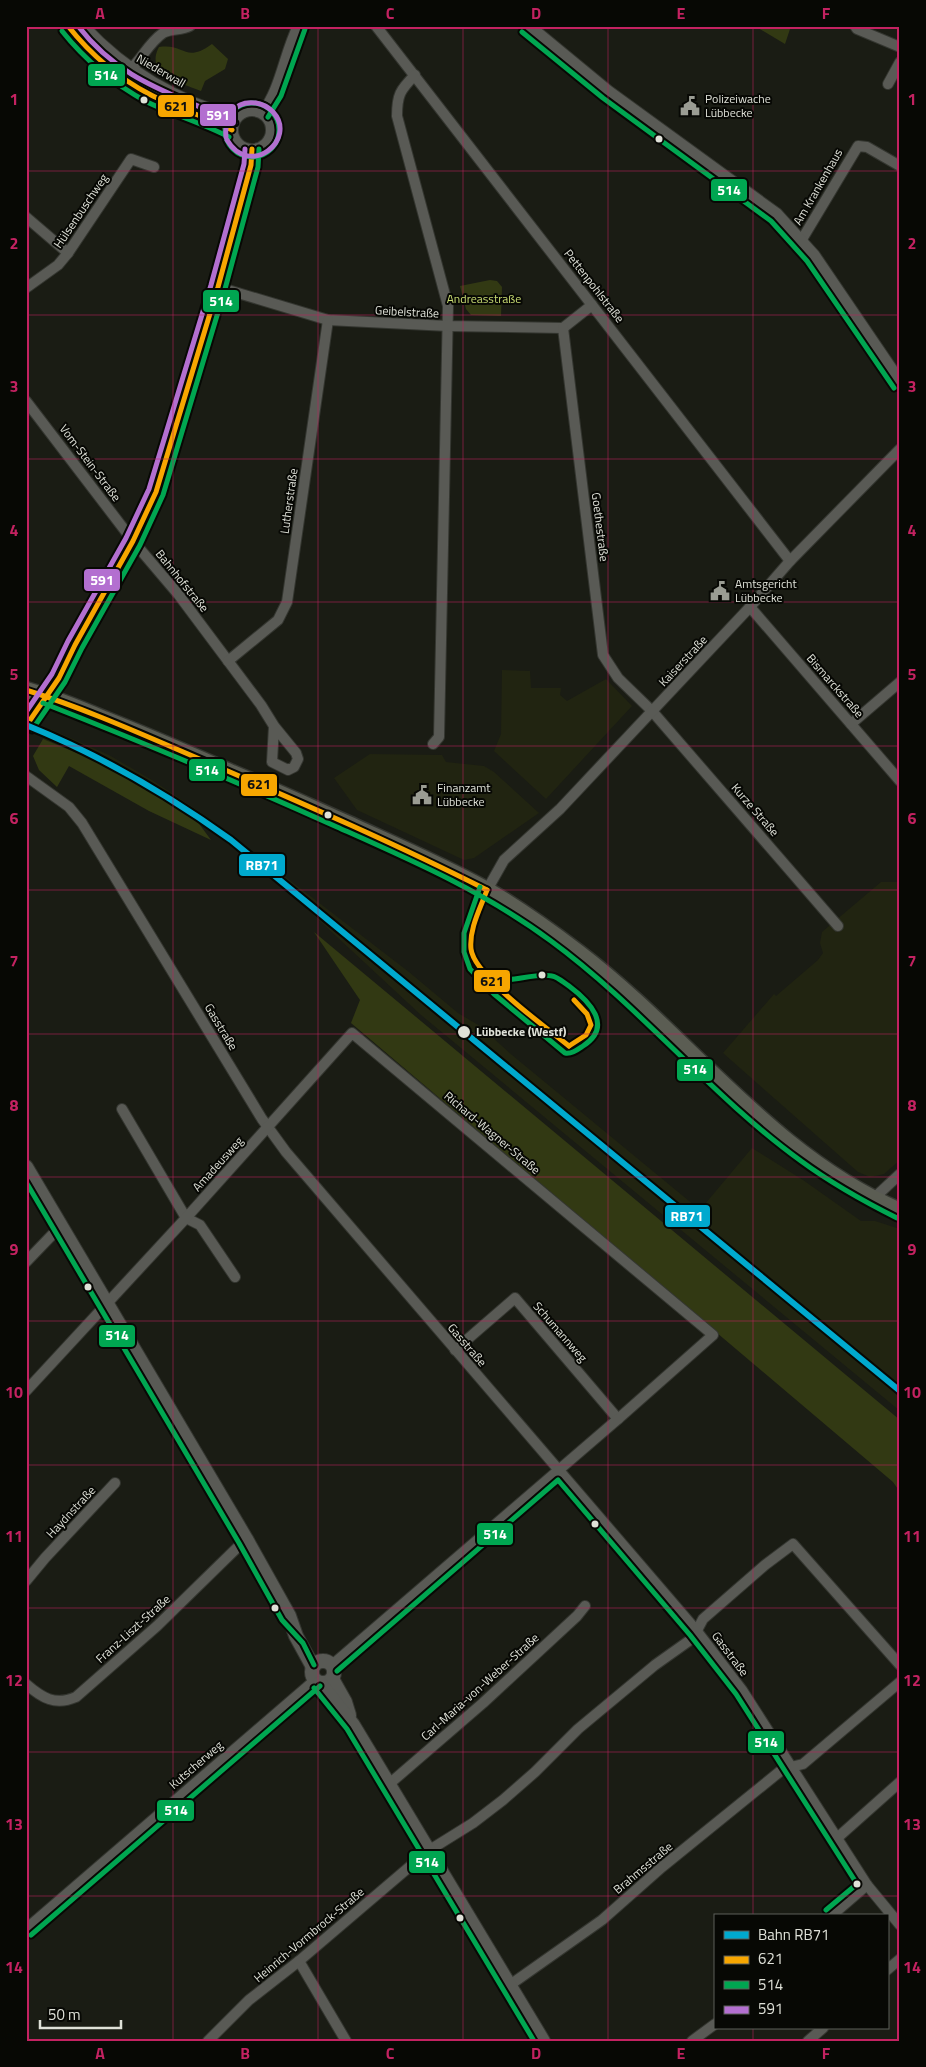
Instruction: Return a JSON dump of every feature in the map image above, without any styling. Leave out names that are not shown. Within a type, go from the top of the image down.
[{"type":"main road","points":[[26,690],[46,696],[157,740],[322,811],[419,855],[486,890],[554,934],[598,968],[641,1005],[753,1112],[794,1146],[837,1178],[873,1199],[900,1211]]},
{"type":"street","name":"Niederwall","points":[[68,26],[82,43],[121,77],[152,95],[232,130]]},
{"type":"street","name":"Niederwall","points":[[84,26],[101,44],[150,82],[180,97],[237,116]]},
{"type":"street","points":[[121,77],[131,69],[146,47],[164,29],[183,30],[190,26]]},
{"type":"street","points":[[262,113],[271,101],[298,26]]},
{"type":"street","name":"Pettenpohlstraße","points":[[376,26],[790,561]]},
{"type":"street","points":[[526,26],[607,92],[776,215],[801,241],[900,384]]},
{"type":"street","points":[[855,26],[857,29],[900,47]]},
{"type":"street","points":[[888,84],[900,62]]},
{"type":"street","points":[[415,75],[403,87],[397,99],[397,116],[448,306],[439,737],[434,744]]},
{"type":"street","points":[[246,111],[262,113],[271,124],[270,136],[264,146],[246,149],[236,141],[232,130],[237,116],[246,111]]},
{"type":"street","name":"Am Krankenhaus","points":[[801,241],[858,146],[867,147],[900,166]]},
{"type":"street","points":[[26,726],[59,678],[75,645],[133,541],[156,492],[218,287],[251,165],[252,149]]},
{"type":"street","name":"Hülsenbuschweg","points":[[26,288],[58,265],[68,253],[131,159],[154,167]]},
{"type":"street","points":[[26,216],[68,253]]},
{"type":"street","name":"Geibelstraße","points":[[218,287],[328,320],[448,326],[562,328]]},
{"type":"street","points":[[562,328],[592,305]]},
{"type":"street","name":"Lutherstraße","points":[[228,661],[278,620],[287,602],[328,320]]},
{"type":"street","name":"Goethestraße","points":[[562,328],[603,655],[618,678],[652,711]]},
{"type":"street","name":"Vom-Stein-Straße","points":[[26,401],[133,541]]},
{"type":"street","name":"Kaiserstraße","points":[[486,890],[504,860],[560,809],[750,607],[790,561],[900,449]]},
{"type":"street","name":"Bahnhofstraße","points":[[133,541],[178,594],[274,726]]},
{"type":"street","name":"Bismarckstraße","points":[[750,607],[900,781]]},
{"type":"street","points":[[851,724],[900,682]]},
{"type":"street","name":"Kurze Straße","points":[[652,711],[838,926]]},
{"type":"street","name":"Gasstraße","points":[[26,776],[68,807],[82,823],[267,1127],[304,1174],[696,1630],[742,1690],[867,1885],[900,1925]]},
{"type":"street","name":"Richard-Wagner-Straße","points":[[267,1127],[352,1033],[713,1335]]},
{"type":"street","points":[[122,1109],[186,1218],[200,1225],[235,1277]]},
{"type":"street","name":"Amadeusweg","points":[[107,1303],[267,1127]]},
{"type":"street","points":[[26,1167],[246,1539],[289,1616],[296,1636],[322,1673],[544,2041]]},
{"type":"street","points":[[873,1199],[900,1174]]},
{"type":"street","points":[[26,1262],[52,1235],[62,1228]]},
{"type":"street","name":"Schumannweg","points":[[455,1350],[515,1298],[618,1419]]},
{"type":"street","points":[[26,1391],[107,1303]]},
{"type":"street","name":"Kutscherweg","points":[[26,1929],[713,1335]]},
{"type":"street","name":"Haydnstraße","points":[[26,1581],[115,1483]]},
{"type":"street","name":"Franz-Liszt-Straße","points":[[26,1684],[39,1695],[54,1701],[68,1701],[76,1697],[157,1626],[246,1539]]},
{"type":"street","name":"Heinrich-Vormbrock-Straße","points":[[208,2041],[249,2000],[428,1851],[474,1823],[503,1800],[535,1772],[578,1729],[656,1665],[693,1638],[702,1618],[793,1544],[900,1665]]},
{"type":"street","name":"Carl-Maria-von-Weber-Straße","points":[[388,1785],[483,1702],[577,1616],[585,1606]]},
{"type":"street","name":"Brahmsstraße","points":[[510,1985],[602,1920],[662,1867],[783,1770],[803,1764],[900,1682]]},
{"type":"street","points":[[836,1839],[900,1782]]},
{"type":"street","points":[[833,1914],[867,1885]]},
{"type":"street","points":[[888,1969],[900,1959]]},
{"type":"street","points":[[299,1960],[346,2041]]},
{"type":"street","points":[[692,2041],[714,2025]]},
{"type":"street","points":[[808,2041],[821,2030]]},
{"type":"shaded area","points":[[502,670],[530,671],[531,688],[561,688],[560,695],[567,701],[606,679],[632,706],[546,799],[494,751],[501,734]]},
{"type":"shaded area","points":[[50,729],[109,755],[152,780],[209,818],[409,972],[458,1013],[480,1026],[512,1055],[700,1210],[752,1148],[803,1180],[861,1221],[875,1221],[900,1229],[900,1411],[421,1015],[294,897],[239,852],[197,821],[135,782],[94,760],[43,739]]},
{"type":"shaded area","points":[[370,754],[442,755],[446,762],[484,766],[494,772],[539,813],[474,858],[464,860],[357,810],[334,778]]},
{"type":"shaded area","points":[[881,882],[900,882],[900,1160],[884,1174],[870,1177],[858,1172],[723,1053],[774,994],[776,996],[818,960],[823,953],[820,943],[822,932]]},
{"type":"green space","points":[[759,26],[791,26],[785,44],[758,28]]},
{"type":"green space","points":[[212,44],[228,59],[225,69],[205,81],[201,91],[175,81],[161,71],[157,65],[156,57],[159,47],[175,48],[190,53],[203,50]]},
{"type":"green space","name":"Andreasstraße","points":[[490,280],[497,281],[502,287],[501,316],[471,315],[466,309],[460,286]]},
{"type":"green space","points":[[43,739],[94,760],[135,782],[197,821],[211,840],[149,811],[69,766],[57,787],[39,770],[33,756]]},
{"type":"green space","points":[[314,932],[900,1420],[900,1492],[893,1482],[351,1023],[360,1000]]},
{"type":"rail line","name":"RB71","points":[[26,725],[80,749],[132,776],[158,791],[231,840],[900,1391]]},
{"type":"transit line","name":"621","points":[[68,26],[86,47],[127,81],[161,100],[232,130]]},
{"type":"transit line","name":"591","points":[[78,26],[95,46],[132,74],[151,85],[235,123]]},
{"type":"transit line","name":"514","points":[[268,117],[281,96],[305,29]]},
{"type":"transit line","name":"514","points":[[62,31],[90,61],[135,95],[157,107],[209,127],[229,137]]},
{"type":"transit line","name":"514","points":[[522,32],[603,98],[771,221],[807,261],[894,388]]},
{"type":"transit line","name":"514","points":[[252,103],[262,105],[271,111],[277,120],[279,130],[277,140],[271,149],[262,155],[252,157],[242,155],[233,149],[227,140],[225,130],[227,120],[233,111],[242,105],[252,103]]},
{"type":"transit line","name":"591","points":[[226,137],[229,117],[232,111],[242,104],[256,103],[265,106],[273,112],[279,123],[280,133],[275,143],[268,151],[258,155],[247,156],[237,151],[227,140]]},
{"type":"transit line","name":"591","points":[[26,712],[52,674],[68,641],[126,538],[149,489],[211,285],[244,164],[245,149]]},
{"type":"transit line","name":"621","points":[[26,726],[59,678],[75,645],[133,541],[156,492],[218,287],[251,165],[252,149]]},
{"type":"transit line","name":"514","points":[[32,730],[65,682],[140,545],[163,495],[225,289],[258,167],[259,149]]},
{"type":"transit line","name":"621","points":[[26,690],[96,715],[244,778],[384,840],[487,890]]},
{"type":"transit line","name":"514","points":[[43,703],[191,763],[301,811],[447,878],[500,907],[526,923],[584,967],[768,1136],[824,1177],[897,1218]]},
{"type":"transit line","name":"514","points":[[480,887],[464,933],[464,952],[470,969],[494,994],[565,1053],[570,1053],[583,1046],[592,1038],[597,1030],[595,1014],[590,1006],[559,979],[542,975],[502,980]]},
{"type":"transit line","name":"621","points":[[487,890],[472,934],[471,949],[475,960],[484,973],[513,1001],[569,1046]]},
{"type":"transit line","name":"621","points":[[569,1046],[586,1035],[591,1025],[587,1014],[574,1000]]},
{"type":"transit line","name":"514","points":[[26,1182],[239,1543],[282,1620],[303,1643],[314,1665]]},
{"type":"transit line","name":"514","points":[[337,1671],[558,1480],[690,1635],[736,1694],[857,1884],[826,1910]]},
{"type":"transit line","name":"514","points":[[31,1935],[320,1686]]},
{"type":"transit line","name":"514","points":[[314,1688],[347,1729],[534,2041]]},
{"type":"place","name":"Polizeiwache Lübbecke","points":[[690,106]]},
{"type":"place","name":"Amtsgericht Lübbecke","points":[[720,591]]},
{"type":"place","name":"Finanzamt Lübbecke","points":[[422,795]]},
{"type":"place","name":"Lübbecke (Westf)","points":[[464,1032]]}]
